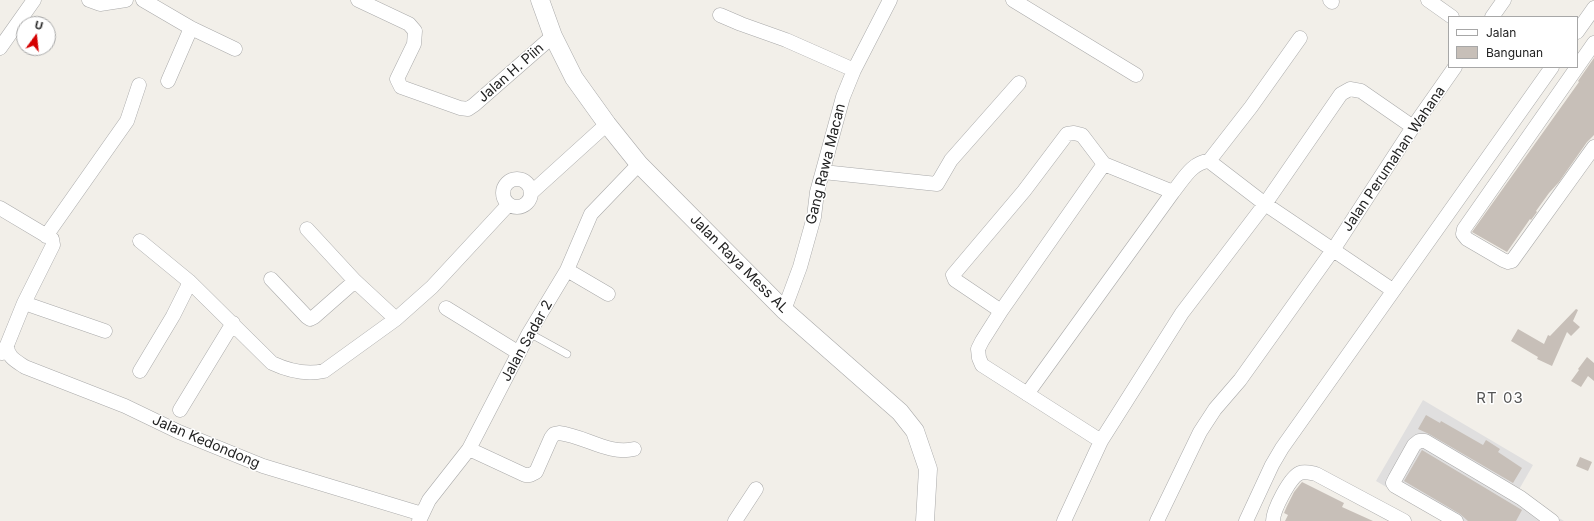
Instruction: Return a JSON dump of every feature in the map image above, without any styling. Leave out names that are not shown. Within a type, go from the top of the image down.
[{"type":"street","points":[[0,48],[34,0]]},
{"type":"street","points":[[89,0],[100,4],[126,0]]},
{"type":"street","points":[[143,0],[191,28],[235,50]]},
{"type":"street","name":"Jalan H. Piin","points":[[358,0],[409,24],[415,31],[414,44],[397,78],[401,87],[460,108],[468,109],[553,36]]},
{"type":"street","name":"Jalan Raya Mess AL","points":[[540,0],[553,36],[574,78],[606,124],[639,164],[784,310],[900,412],[915,431],[928,469],[925,521]]},
{"type":"street","name":"Gang Rawa Macan","points":[[784,310],[800,267],[814,217],[817,192],[843,97],[854,70],[890,0]]},
{"type":"street","points":[[1013,0],[1136,76]]},
{"type":"street","points":[[1428,0],[1451,16]]},
{"type":"street","points":[[1493,16],[1504,0]]},
{"type":"street","points":[[1578,31],[1594,8]]},
{"type":"street","points":[[720,15],[786,40],[854,70]]},
{"type":"street","points":[[168,81],[191,28]]},
{"type":"street","points":[[1208,161],[1251,107],[1300,38]]},
{"type":"street","points":[[1578,66],[1594,43]]},
{"type":"street","name":"Jalan Perumahan Wahana","points":[[1157,521],[1200,432],[1215,409],[1258,356],[1333,250],[1413,127],[1454,68]]},
{"type":"street","points":[[1246,521],[1272,465],[1282,448],[1551,68]]},
{"type":"street","points":[[1577,68],[1464,229],[1463,234],[1467,240],[1502,260],[1508,262],[1512,261],[1594,147]]},
{"type":"street","points":[[823,172],[936,184],[952,160],[1019,83]]},
{"type":"street","points":[[46,236],[127,121],[139,85]]},
{"type":"street","points":[[1064,521],[1101,441],[1182,313],[1265,204],[1341,94],[1350,89],[1361,91],[1413,127]]},
{"type":"street","points":[[532,192],[527,182],[516,179],[506,184],[503,195],[508,204],[516,208],[524,206],[530,200],[532,192],[606,124]]},
{"type":"street","points":[[1001,311],[955,280],[953,275],[1024,191],[1067,134],[1074,133],[1082,135],[1104,164],[1173,192]]},
{"type":"street","points":[[1027,394],[1173,192],[1194,166],[1201,161],[1208,161],[1265,204],[1391,289],[1392,292]]},
{"type":"street","name":"Jalan Sadar 2","points":[[420,517],[429,500],[469,449],[529,333],[567,270],[590,214],[639,164]]},
{"type":"street","points":[[1101,441],[982,365],[979,358],[978,349],[1001,311],[1104,164]]},
{"type":"street","points":[[140,241],[190,282],[272,362],[287,370],[315,373],[324,371],[335,364],[396,319],[432,287],[508,204]]},
{"type":"street","points":[[0,208],[52,239],[53,245],[24,303],[4,351]]},
{"type":"street","points":[[308,229],[355,281],[396,319]]},
{"type":"street","points":[[567,270],[608,294]]},
{"type":"street","points":[[271,279],[310,319],[355,281]]},
{"type":"street","points":[[140,371],[173,316],[190,282]]},
{"type":"street","points":[[24,303],[106,331]]},
{"type":"street","points":[[446,308],[519,353]]},
{"type":"street","points":[[180,410],[233,323]]},
{"type":"street","name":"Jalan Kedondong","points":[[4,351],[7,351],[13,359],[25,367],[125,406],[186,435],[263,466],[420,517]]},
{"type":"street","points":[[469,449],[525,475],[530,475],[536,472],[554,434],[559,433],[613,449],[624,451],[634,449]]},
{"type":"street","points":[[1456,521],[1395,486],[1394,481],[1414,445],[1419,441],[1425,441],[1521,498],[1552,521]]},
{"type":"street","points":[[1273,521],[1275,511],[1293,478],[1300,473],[1308,472],[1316,474],[1404,521]]},
{"type":"street","points":[[735,521],[756,489]]},
{"type":"lane","points":[[529,333],[567,354]]},
{"type":"shaded area","points":[[1423,400],[1533,465],[1517,493],[1564,521],[1445,521],[1376,481]]},
{"type":"building","points":[[1594,58],[1594,135],[1587,142],[1559,182],[1549,193],[1536,211],[1537,212],[1531,220],[1530,219],[1507,252],[1472,232],[1579,82],[1578,81]]},
{"type":"building","points":[[1576,309],[1578,310],[1573,321],[1580,327],[1571,336],[1567,332],[1552,366],[1537,359],[1538,357],[1511,341],[1518,329],[1544,344],[1548,335],[1550,336]]},
{"type":"building","points":[[1587,357],[1594,363],[1594,381],[1588,376],[1581,387],[1571,381]]},
{"type":"building","points":[[1426,415],[1440,423],[1441,421],[1483,445],[1486,440],[1500,449],[1498,452],[1522,468],[1513,483],[1418,429]]},
{"type":"building","points":[[1422,450],[1522,510],[1516,521],[1468,521],[1460,514],[1404,481]]},
{"type":"building","points":[[1580,457],[1592,462],[1588,471],[1576,466]]},
{"type":"building","points":[[1302,482],[1344,503],[1342,507],[1373,521],[1285,521],[1288,515],[1284,513],[1287,506],[1294,492]]},
{"type":"district","name":"RT 03","points":[[1500,398]]}]
